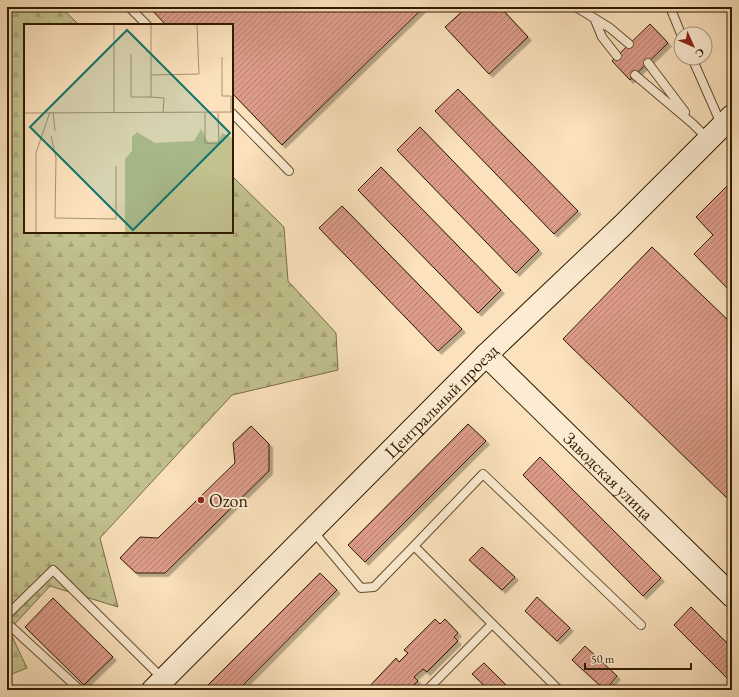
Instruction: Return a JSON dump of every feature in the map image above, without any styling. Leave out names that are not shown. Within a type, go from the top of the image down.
[{"type":"main road","name":"Центральный проезд","points":[[158,684],[486,355],[721,127]]},
{"type":"main road","name":"Заводская улица","points":[[486,355],[732,596]]},
{"type":"lane","points":[[129,7],[145,24]]},
{"type":"lane","points":[[576,7],[610,28],[629,44]]},
{"type":"lane","points":[[670,7],[678,26]]},
{"type":"lane","points":[[595,20],[602,37],[617,56]]},
{"type":"lane","points":[[648,63],[693,124]]},
{"type":"lane","points":[[635,75],[693,124],[721,127],[695,66]]},
{"type":"lane","points":[[233,114],[289,171]]},
{"type":"lane","points":[[313,530],[360,588],[374,587],[483,474],[640,625]]},
{"type":"lane","points":[[414,546],[559,690]]},
{"type":"lane","points":[[7,615],[53,570],[158,684]]},
{"type":"lane","points":[[7,623],[80,690]]},
{"type":"lane","points":[[427,690],[492,624]]},
{"type":"green space","points":[[7,7],[61,7],[78,24],[24,24],[24,233],[233,233],[233,177],[284,227],[288,281],[336,333],[338,370],[232,395],[100,538],[118,607],[50,586],[9,630],[27,668],[7,676]]},
{"type":"building","points":[[149,7],[424,7],[282,145],[233,94],[233,24],[165,24]]},
{"type":"building","points":[[467,7],[500,7],[528,37],[489,74],[445,27]]},
{"type":"building","points":[[650,24],[668,43],[630,80],[612,61]]},
{"type":"building","points":[[458,89],[578,211],[554,234],[435,111]]},
{"type":"building","points":[[420,127],[539,250],[516,273],[397,150]]},
{"type":"building","points":[[381,167],[501,290],[478,313],[358,190]]},
{"type":"building","points":[[732,181],[732,293],[694,254],[713,235],[696,217]]},
{"type":"building","points":[[342,206],[462,329],[438,351],[319,228]]},
{"type":"building","points":[[652,247],[732,324],[732,492],[727,498],[563,339]]},
{"type":"building","points":[[468,424],[486,441],[365,562],[348,545]]},
{"type":"building","points":[[251,426],[269,444],[269,471],[165,573],[136,573],[120,558],[140,537],[158,538],[235,463],[233,443]]},
{"type":"building","points":[[540,457],[661,578],[643,596],[523,475]]},
{"type":"building","points":[[482,547],[515,577],[502,590],[469,560]]},
{"type":"building","points":[[320,573],[337,590],[238,690],[203,690]]},
{"type":"building","points":[[537,597],[570,628],[557,641],[525,611]]},
{"type":"building","points":[[53,598],[113,657],[84,685],[25,627]]},
{"type":"building","points":[[691,607],[732,648],[732,683],[674,625]]},
{"type":"building","points":[[435,619],[440,624],[445,619],[458,633],[454,637],[458,641],[427,672],[423,669],[414,677],[418,681],[409,690],[366,690],[396,658],[399,662],[408,653],[404,650]]},
{"type":"building","points":[[585,646],[617,676],[605,690],[572,660]]},
{"type":"building","points":[[484,663],[511,690],[489,690],[472,674]]},
{"type":"place","name":"Ozon","points":[[201,500]]}]
